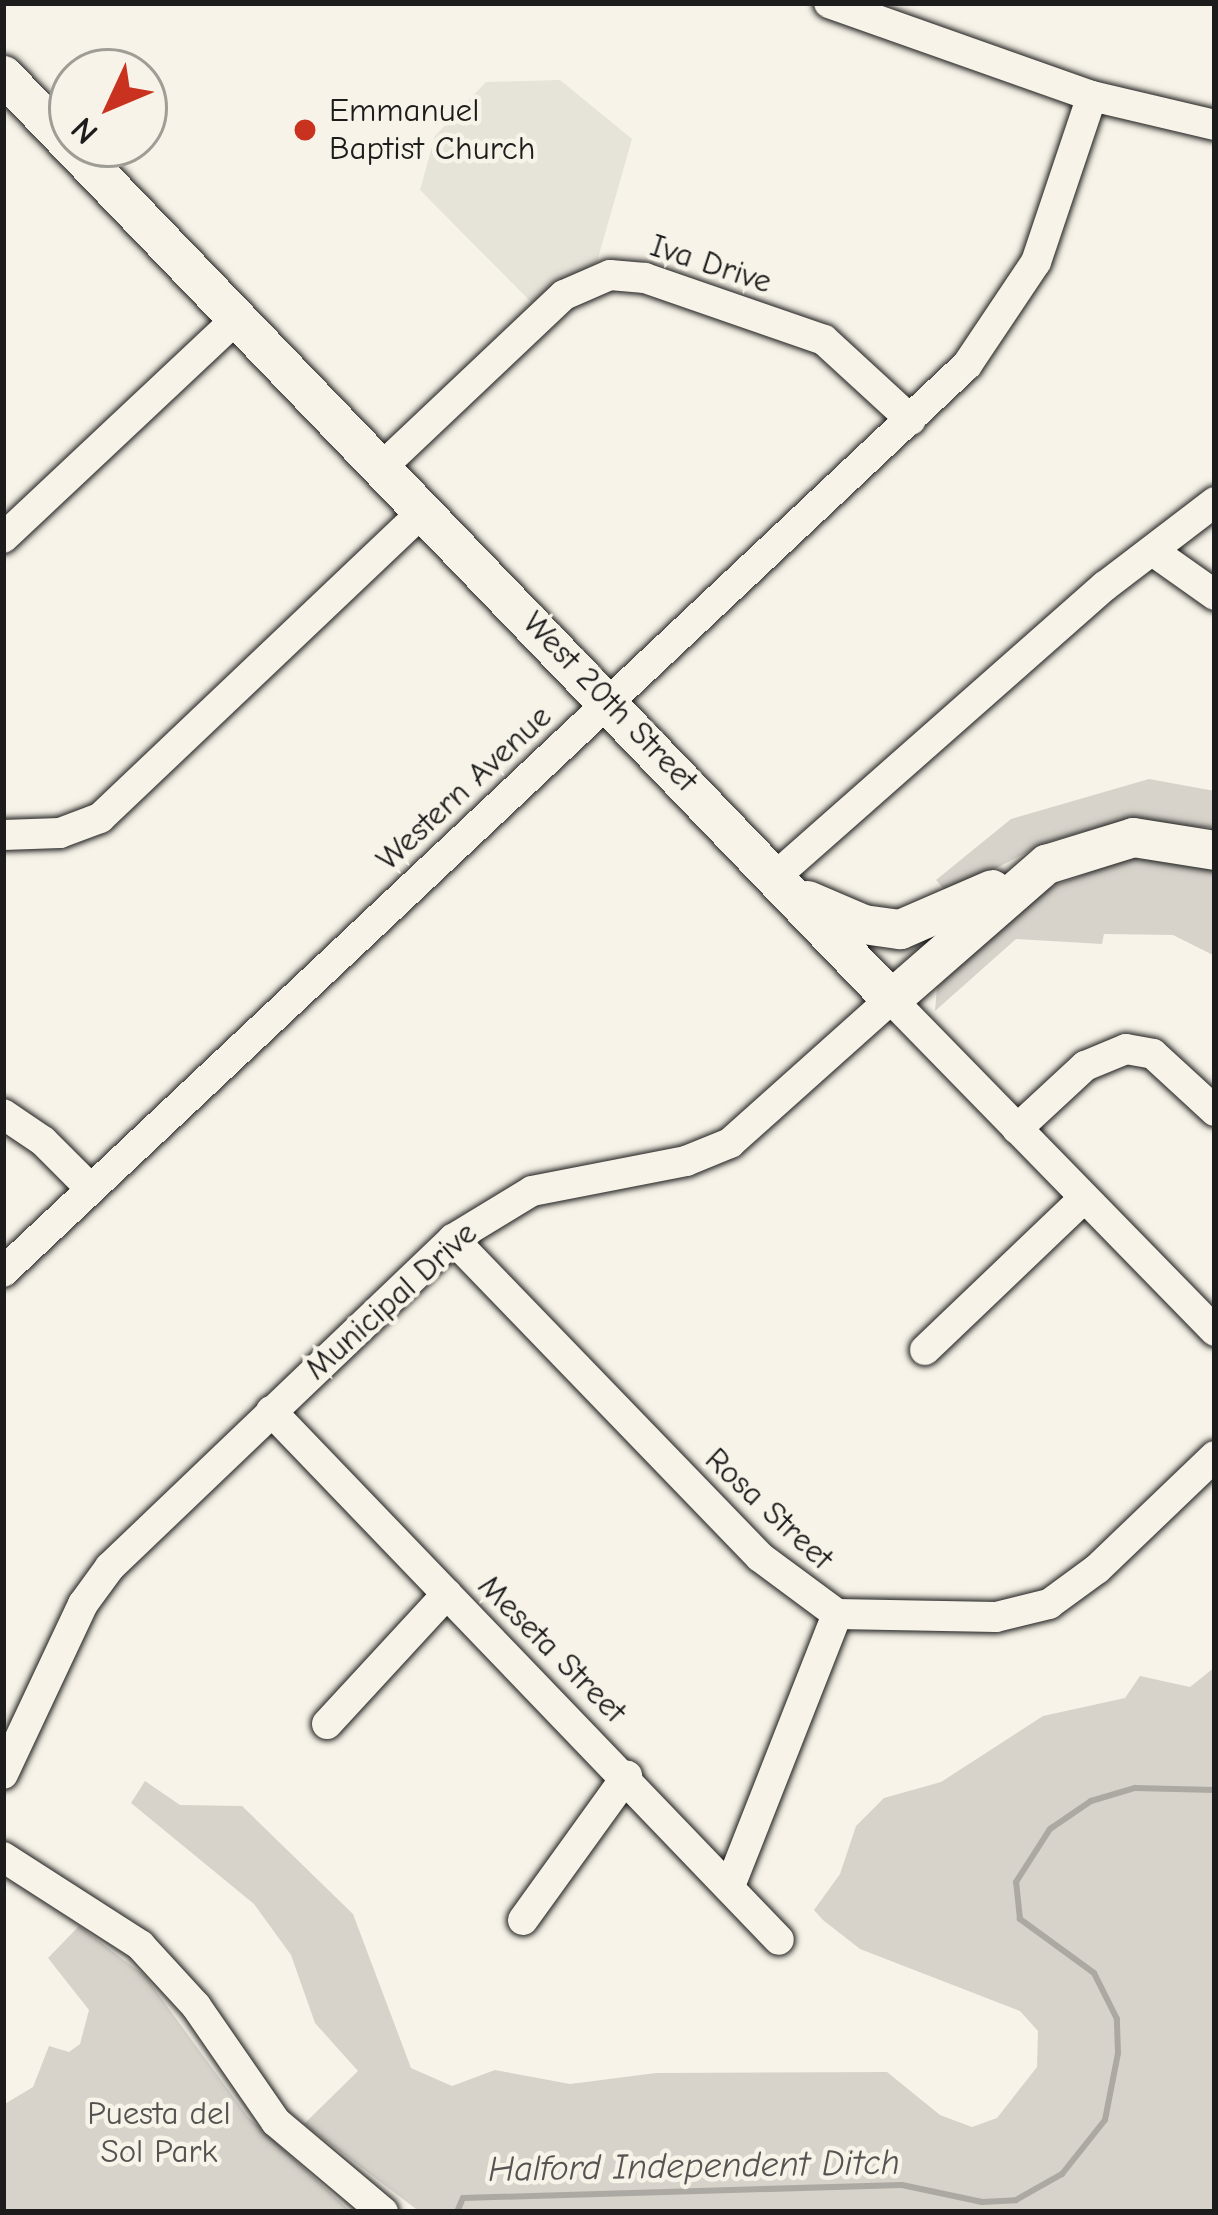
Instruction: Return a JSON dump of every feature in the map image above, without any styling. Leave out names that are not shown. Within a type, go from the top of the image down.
[{"type":"main road","name":"West 20th Street","points":[[3,75],[891,999]]},
{"type":"main road","name":"Municipal Drive","points":[[891,999],[1046,864],[1132,837],[1215,850]]},
{"type":"main road","points":[[784,883],[863,924],[900,929],[1046,864]]},
{"type":"street","points":[[829,3],[1092,96],[1215,124]]},
{"type":"street","name":"Western Avenue","points":[[3,1272],[967,365],[1019,291],[1049,232],[1092,96]]},
{"type":"street","name":"Iva Drive","points":[[382,466],[564,295],[610,275],[645,278],[824,340],[911,420]]},
{"type":"street","points":[[3,538],[238,317]]},
{"type":"street","points":[[784,883],[1106,586],[1215,502]]},
{"type":"street","points":[[3,835],[60,833],[100,818],[424,510]]},
{"type":"street","points":[[1154,552],[1215,595]]},
{"type":"street","name":"West 20th Street","points":[[891,999],[1215,1330]]},
{"type":"street","name":"Municipal Drive","points":[[3,1774],[83,1604],[110,1568],[453,1240],[532,1192],[686,1161],[730,1143],[891,999]]},
{"type":"street","points":[[1017,1130],[1084,1066],[1126,1048],[1172,1068],[1215,1112]]},
{"type":"street","points":[[3,1114],[44,1141],[91,1190]]},
{"type":"street","points":[[926,1350],[1083,1199]]},
{"type":"street","name":"Rosa Street","points":[[453,1240],[760,1557],[837,1614],[996,1617],[1049,1604],[1097,1569],[1215,1456]]},
{"type":"street","name":"Meseta Street","points":[[271,1411],[779,1940]]},
{"type":"street","points":[[327,1724],[447,1594]]},
{"type":"street","points":[[730,1886],[837,1614]]},
{"type":"street","points":[[524,1920],[626,1776]]},
{"type":"street","points":[[3,1857],[140,1945],[196,2006],[276,2122],[383,2212]]},
{"type":"shaded area","points":[[560,80],[632,139],[597,262],[532,303],[420,190],[435,136],[486,82]]},
{"type":"green space","points":[[1149,779],[1215,791],[1215,827],[1103,826],[1044,843],[948,894],[936,880],[1011,819]]},
{"type":"green space","points":[[1133,856],[1215,864],[1215,956],[1173,935],[1104,934],[1102,944],[1016,939],[935,1011],[937,987],[1038,892]]},
{"type":"green space","points":[[1215,1667],[1215,2212],[420,2212],[304,2124],[358,2071],[315,2023],[291,1955],[254,1904],[131,1803],[145,1781],[180,1805],[242,1806],[353,1914],[411,2068],[452,2086],[495,2070],[570,2084],[656,2073],[887,2072],[940,2115],[972,2127],[997,2118],[1037,2067],[1038,2031],[1020,2011],[860,1949],[814,1910],[840,1874],[856,1826],[884,1798],[941,1782],[1043,1716],[1125,1698],[1140,1676],[1190,1687]]},
{"type":"green space","name":"Puesta del Sol Park","points":[[79,1926],[145,1976],[248,2117],[351,2212],[3,2212],[3,2105],[33,2087],[49,2046],[69,2052],[80,2044],[89,2010],[48,1958]]},
{"type":"waterway","name":"Halford Independent Ditch","points":[[457,2212],[463,2198],[902,2185],[982,2202],[1016,2200],[1062,2174],[1105,2120],[1118,2053],[1117,2019],[1094,1973],[1020,1919],[1016,1882],[1050,1829],[1091,1801],[1135,1788],[1215,1790]]},
{"type":"place","name":"Emmanuel Baptist Church","points":[[305,130]]}]
